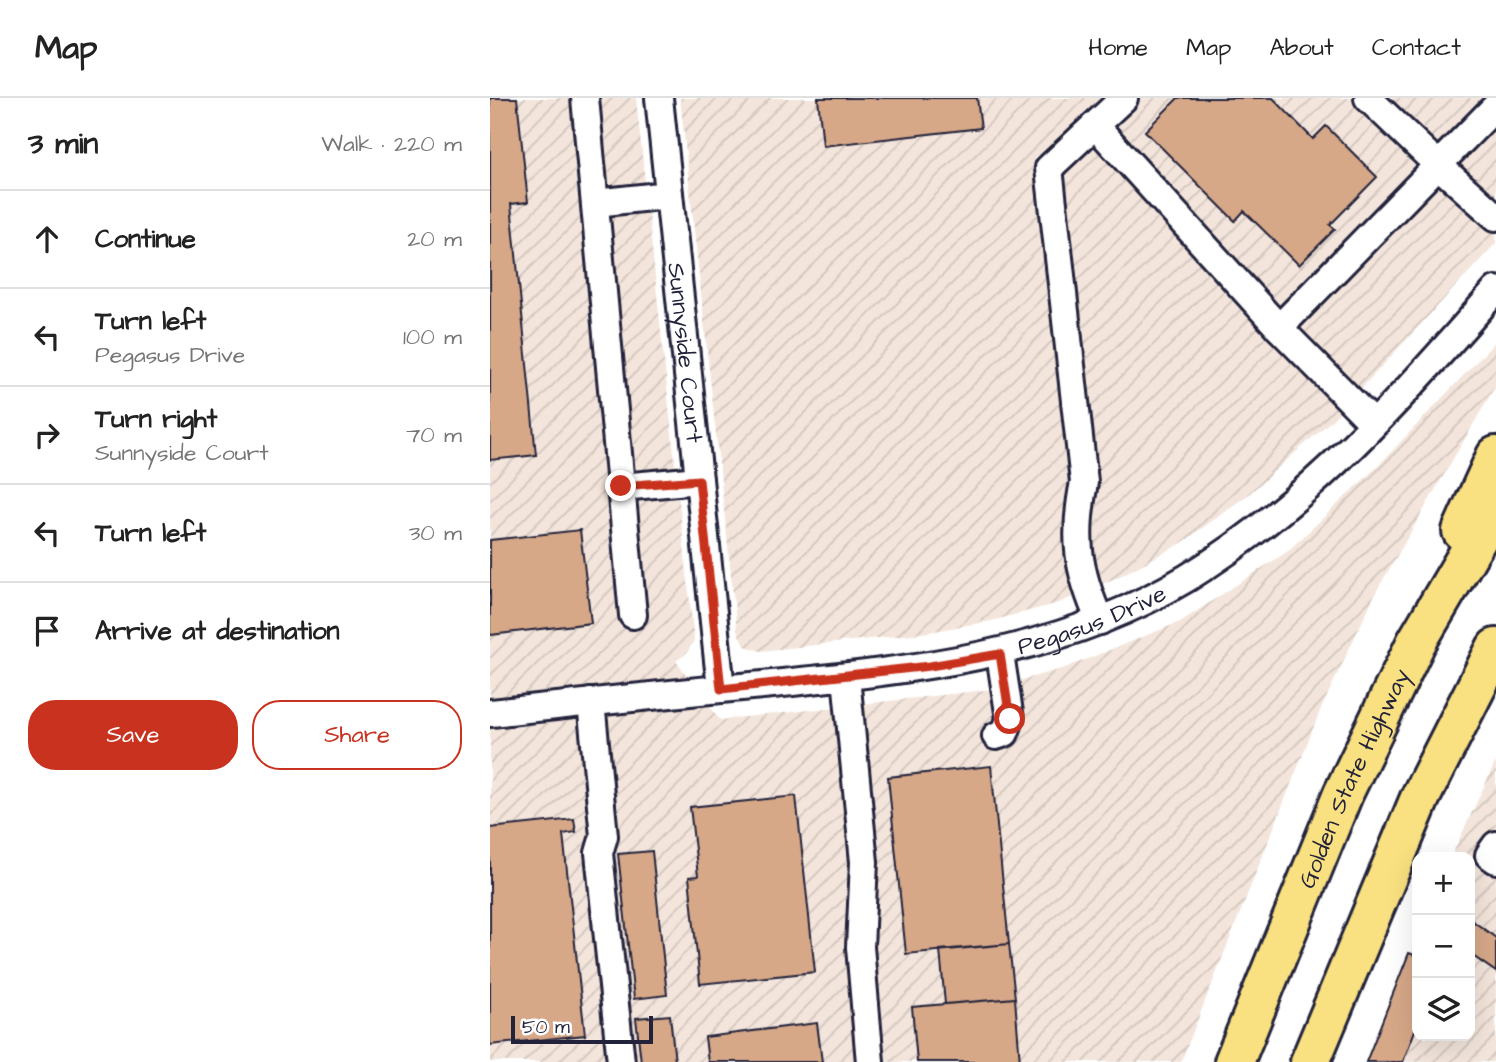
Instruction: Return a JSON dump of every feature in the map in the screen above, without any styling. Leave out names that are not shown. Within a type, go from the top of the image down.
[{"type":"highway","points":[[1416,643],[1487,471],[1496,456]]},
{"type":"highway","name":"Golden State Highway","points":[[1234,1062],[1343,794],[1416,643],[1496,507]]},
{"type":"highway","points":[[1310,1062],[1420,798],[1493,654]]},
{"type":"street","points":[[585,98],[633,615]]},
{"type":"street","name":"Sunnyside Court","points":[[659,98],[721,689]]},
{"type":"street","points":[[1100,621],[1077,556],[1076,520],[1084,482],[1049,168],[1124,98]]},
{"type":"street","points":[[1368,98],[1496,217]]},
{"type":"street","points":[[1279,328],[1496,106]]},
{"type":"street","points":[[1095,125],[1279,328],[1373,423]]},
{"type":"street","points":[[595,203],[669,195]]},
{"type":"street","name":"Pegasus Drive","points":[[490,713],[846,677],[1000,654],[1100,621],[1185,579],[1225,554],[1292,500],[1373,423],[1496,290]]},
{"type":"street","points":[[621,486],[699,480]]},
{"type":"street","points":[[996,736],[1005,733],[1010,719],[1000,654]]},
{"type":"street","points":[[846,677],[864,862],[860,947],[870,1062]]},
{"type":"street","points":[[591,702],[604,836],[599,853],[621,1062]]},
{"type":"street","points":[[1496,845],[1489,855],[1496,860]]},
{"type":"shaded area","points":[[490,98],[636,98],[694,640],[687,653],[676,661],[720,720],[1012,687],[1015,682],[1065,668],[1180,622],[1288,551],[1378,466],[1496,341],[1496,385],[1376,592],[1320,711],[1181,1062],[490,1062]]},
{"type":"shaded area","points":[[680,98],[1496,98],[1496,243],[1332,420],[1250,493],[1182,543],[1120,576],[1059,603],[991,621],[923,633],[761,651],[745,646],[737,631]]},
{"type":"shaded area","points":[[1496,761],[1496,1062],[1368,1062],[1412,952],[1412,1041],[1475,1041],[1475,852],[1453,852]]},
{"type":"building","points":[[490,98],[517,98],[528,202],[511,204],[536,455],[490,460]]},
{"type":"building","points":[[818,98],[977,98],[981,128],[823,146]]},
{"type":"building","points":[[1178,98],[1273,98],[1313,139],[1326,126],[1377,177],[1330,225],[1335,229],[1299,265],[1244,211],[1235,221],[1145,131]]},
{"type":"building","points":[[580,530],[591,623],[490,635],[490,540]]},
{"type":"building","points":[[991,766],[1009,944],[906,954],[888,777]]},
{"type":"building","points":[[796,796],[815,972],[700,984],[689,877],[698,876],[690,807]]},
{"type":"building","points":[[574,819],[576,832],[563,834],[585,1035],[490,1045],[490,828]]},
{"type":"building","points":[[652,851],[667,995],[634,999],[618,854]]},
{"type":"building","points":[[1475,923],[1496,938],[1496,972],[1475,957]]},
{"type":"building","points":[[1009,944],[1015,998],[945,1004],[940,950]]},
{"type":"building","points":[[1409,953],[1412,954],[1412,1038],[1403,1062],[1366,1062]]},
{"type":"building","points":[[1015,998],[1020,1062],[917,1062],[912,1007]]},
{"type":"building","points":[[670,1015],[675,1062],[641,1062],[636,1018]]},
{"type":"building","points":[[817,1023],[822,1062],[708,1062],[705,1037]]},
{"type":"route","points":[[621,486],[699,480],[721,689],[846,677],[1000,654],[1010,719]]}]
